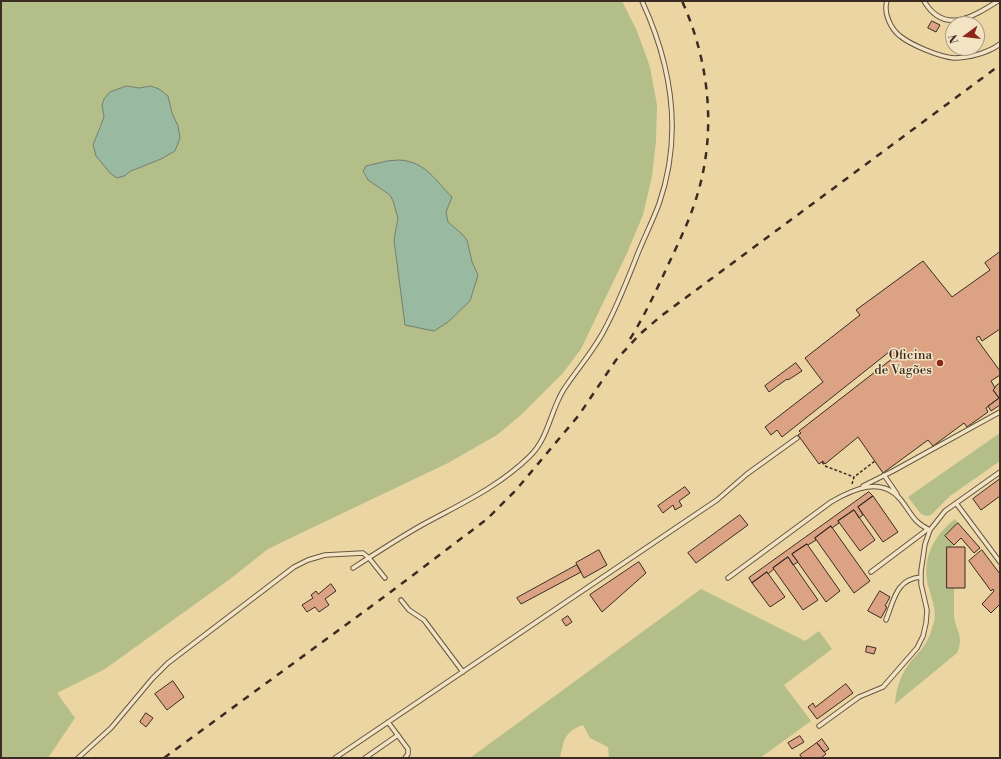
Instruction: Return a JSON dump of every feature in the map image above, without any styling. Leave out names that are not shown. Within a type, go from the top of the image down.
[{"type":"lane","points":[[353,568],[421,526],[488,490],[509,475],[530,456],[544,438],[560,394],[592,349],[609,321],[659,204],[670,156],[672,113],[668,76],[660,44],[642,1]]},
{"type":"lane","points":[[886,1],[886,13],[897,33],[904,39],[934,54],[946,57],[964,57],[988,50],[1000,44]]},
{"type":"lane","points":[[924,1],[929,9],[937,15],[945,19],[955,21],[969,18],[998,1]]},
{"type":"lane","points":[[728,578],[831,502],[1000,412]]},
{"type":"lane","points":[[335,758],[718,500],[747,474],[797,438]]},
{"type":"lane","points":[[871,572],[929,530],[939,517],[956,503],[1000,472]]},
{"type":"lane","points":[[884,475],[912,517],[929,530]]},
{"type":"lane","points":[[851,492],[863,487],[874,486],[891,491],[900,500]]},
{"type":"lane","points":[[956,503],[1000,562]]},
{"type":"lane","points":[[819,726],[859,697],[883,687],[917,648],[923,636],[927,617],[921,577],[925,544],[929,530]]},
{"type":"lane","points":[[78,758],[112,728],[152,679],[168,663],[287,571],[308,560],[325,555],[363,553],[370,558],[385,578]]},
{"type":"lane","points":[[886,620],[902,585],[908,580],[921,577]]},
{"type":"lane","points":[[401,600],[409,610],[424,620],[463,672]]},
{"type":"lane","points":[[388,722],[408,749],[408,754],[405,758]]},
{"type":"lane","points":[[365,758],[398,735]]},
{"type":"path","points":[[851,492],[854,477],[875,461]]},
{"type":"path","points":[[822,462],[825,466],[854,477]]},
{"type":"shaded area","points":[[1,1],[622,1],[637,31],[650,67],[657,105],[656,141],[652,176],[643,215],[627,253],[581,349],[563,373],[521,415],[497,435],[448,463],[268,549],[230,579],[105,669],[57,693],[75,718],[48,758],[1,758]],"holes":[[[127,86],[139,88],[151,86],[159,89],[168,96],[179,132],[174,152],[135,169],[124,176],[98,130],[104,117]],[[387,161],[442,187],[452,197],[446,212],[448,223],[467,240],[472,262],[478,275],[470,301],[448,322],[394,240],[398,218],[390,195],[368,179],[364,174],[366,166]]]},
{"type":"shaded area","points":[[127,86],[139,88],[151,86],[159,89],[168,96],[172,113],[178,126],[180,138],[175,151],[161,159],[117,178],[111,174],[96,156],[93,145],[104,117],[102,105],[104,99],[110,92]]},
{"type":"shaded area","points":[[387,161],[409,161],[423,168],[435,178],[452,197],[446,212],[448,222],[467,240],[472,262],[478,275],[470,301],[448,322],[434,331],[405,325],[394,240],[398,218],[390,195],[368,180],[363,171],[366,166]]},
{"type":"shaded area","points":[[1000,433],[1000,461],[950,496],[931,515],[927,516],[921,514],[908,497]]},
{"type":"shaded area","points":[[955,519],[958,523],[945,536],[954,545],[947,548],[947,588],[954,588],[954,615],[960,637],[959,647],[957,653],[895,704],[897,688],[903,673],[910,662],[925,645],[934,623],[935,613],[926,568],[930,550],[940,533]]},
{"type":"shaded area","points":[[701,589],[805,641],[819,631],[832,649],[784,685],[811,721],[760,758],[609,758],[608,747],[590,738],[583,725],[568,734],[564,741],[560,758],[470,758]]},
{"type":"building","points":[[932,21],[940,25],[936,32],[928,28]]},
{"type":"building","name":"Oficina de Vagões","points":[[1000,252],[1000,329],[982,341],[979,336],[976,338],[1000,371],[1000,375],[991,381],[995,388],[993,390],[999,398],[986,408],[988,412],[967,427],[964,423],[933,446],[928,440],[883,473],[858,437],[825,464],[823,461],[819,464],[798,435],[801,433],[799,431],[893,358],[889,352],[782,437],[777,430],[771,435],[765,427],[823,382],[805,358],[860,315],[856,310],[923,261],[952,297],[990,270],[985,263]]},
{"type":"building","points":[[796,363],[802,371],[788,380],[787,379],[769,392],[765,386]]},
{"type":"building","points":[[1000,383],[1000,405],[991,411],[988,406],[999,398],[993,390]]},
{"type":"building","points":[[1000,479],[1000,496],[981,510],[973,499]]},
{"type":"building","points":[[685,487],[690,493],[679,501],[682,506],[675,510],[673,505],[663,513],[658,506]]},
{"type":"building","points":[[869,492],[873,496],[858,507],[863,515],[859,518],[854,510],[838,521],[839,523],[832,528],[831,526],[815,538],[816,540],[792,554],[798,562],[793,565],[788,557],[773,568],[774,569],[768,574],[767,572],[752,583],[749,578]]},
{"type":"building","points":[[873,496],[898,532],[883,542],[858,507]]},
{"type":"building","points":[[854,510],[875,540],[860,551],[838,521]]},
{"type":"building","points":[[740,515],[748,525],[696,563],[688,553]]},
{"type":"building","points":[[958,523],[980,548],[974,553],[961,538],[954,545],[945,536]]},
{"type":"building","points":[[831,526],[870,581],[854,593],[815,538]]},
{"type":"building","points":[[807,544],[840,591],[826,602],[792,554]]},
{"type":"building","points":[[947,547],[965,547],[965,588],[947,588]]},
{"type":"building","points":[[599,550],[607,565],[584,578],[576,563]]},
{"type":"building","points":[[982,550],[1000,574],[1000,604],[991,613],[982,604],[994,591],[993,589],[991,591],[969,561]]},
{"type":"building","points":[[788,557],[818,600],[803,610],[773,568]]},
{"type":"building","points":[[639,562],[646,573],[602,612],[590,595]]},
{"type":"building","points":[[577,565],[581,572],[521,604],[517,598]]},
{"type":"building","points":[[767,572],[785,597],[770,607],[752,583]]},
{"type":"building","points":[[331,584],[336,591],[325,599],[329,605],[319,612],[315,607],[307,612],[302,605],[313,598],[311,595],[316,591],[318,594]]},
{"type":"building","points":[[880,591],[890,597],[881,618],[868,611]]},
{"type":"building","points":[[568,616],[572,622],[566,626],[562,620]]},
{"type":"building","points":[[867,646],[876,648],[874,654],[866,652]]},
{"type":"building","points":[[173,681],[184,697],[167,710],[155,694]]},
{"type":"building","points":[[846,684],[853,693],[817,719],[808,707],[813,703],[815,707]]},
{"type":"building","points":[[146,713],[153,718],[146,727],[140,722]]},
{"type":"building","points":[[800,736],[804,742],[792,749],[788,743]]},
{"type":"building","points":[[822,739],[829,749],[824,752],[817,743]]},
{"type":"building","points":[[817,743],[826,754],[821,758],[802,758],[800,755]]},
{"type":"railway","points":[[630,339],[651,302],[687,223],[703,174],[707,149],[708,124],[704,74],[692,25],[682,1]]},
{"type":"railway","points":[[164,758],[388,594],[487,519],[516,490],[579,415],[616,360],[640,334],[661,316],[1000,65]]},
{"type":"place","name":"Oficina de Vagões","points":[[940,363]]}]
